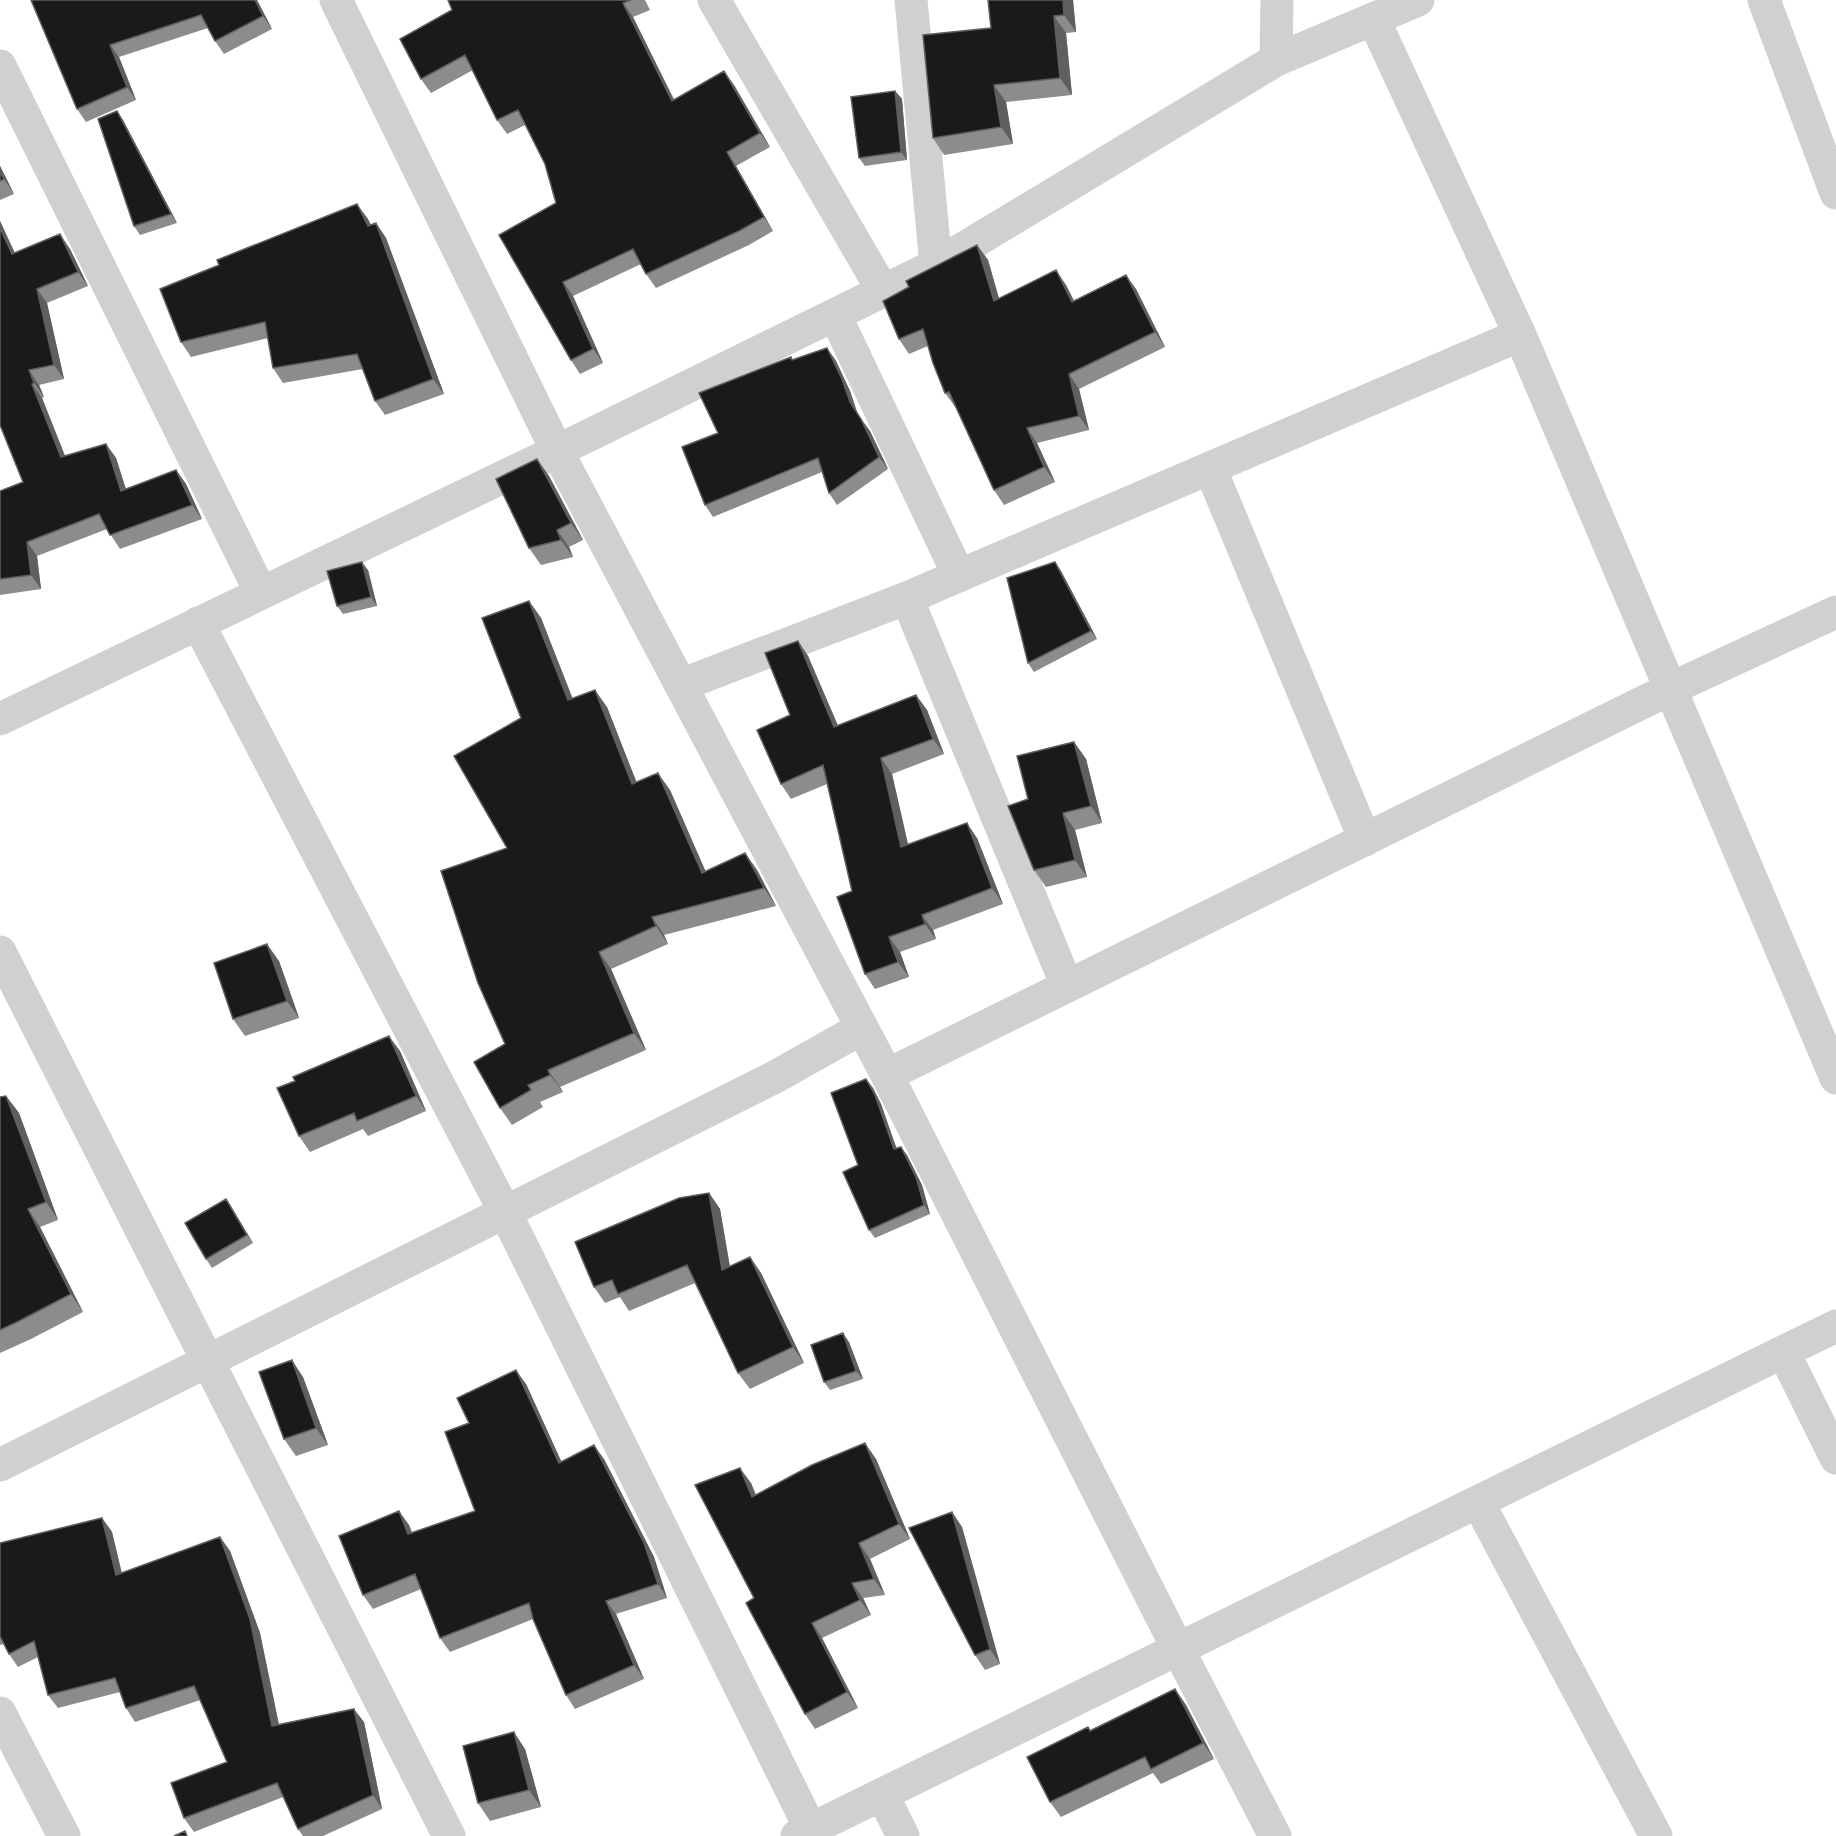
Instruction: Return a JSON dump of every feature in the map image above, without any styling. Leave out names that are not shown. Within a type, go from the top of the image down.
[{"type":"street","points":[[336,0],[556,451],[887,1075],[1275,1836]]},
{"type":"street","points":[[714,0],[883,291]]},
{"type":"street","points":[[911,0],[936,265]]},
{"type":"street","points":[[1276,60],[1277,0]]},
{"type":"street","points":[[0,719],[936,265],[1276,60],[1418,0]]},
{"type":"street","points":[[1764,0],[1836,193]]},
{"type":"street","points":[[1374,20],[1520,335],[1836,1078]]},
{"type":"street","points":[[0,66],[261,593]]},
{"type":"street","points":[[835,315],[959,576]]},
{"type":"street","points":[[681,685],[907,598],[1520,335]]},
{"type":"street","points":[[1210,468],[1365,840]]},
{"type":"street","points":[[907,598],[1067,986]]},
{"type":"street","points":[[887,1075],[1670,689],[1836,612]]},
{"type":"street","points":[[198,623],[505,1212],[804,1833],[1836,1326]]},
{"type":"street","points":[[0,952],[449,1836]]},
{"type":"street","points":[[0,1465],[775,1077],[862,1028]]},
{"type":"street","points":[[1784,1353],[1836,1458]]},
{"type":"street","points":[[1479,1502],[1656,1836]]},
{"type":"street","points":[[0,1713],[64,1836]]},
{"type":"street","points":[[882,1794],[903,1836]]},
{"type":"building","points":[[31,0],[255,0],[263,16],[215,41],[201,15],[110,45],[127,87],[77,109]]},
{"type":"building","points":[[448,0],[631,0],[623,3],[672,101],[724,71],[760,133],[727,152],[764,217],[646,274],[633,249],[563,282],[593,349],[571,360],[499,235],[556,203],[545,164],[518,110],[497,120],[465,55],[421,79],[400,39],[452,10]]},
{"type":"building","points":[[988,0],[1063,0],[1064,15],[1054,16],[1060,78],[994,85],[1001,127],[933,138],[923,35],[991,28]]},
{"type":"building","points":[[895,91],[901,152],[859,158],[851,97]]},
{"type":"building","points":[[117,111],[171,214],[134,226],[98,119]]},
{"type":"building","points":[[357,204],[368,226],[376,223],[433,379],[375,401],[357,354],[273,368],[265,322],[181,342],[160,289],[219,265],[217,260]]},
{"type":"building","points":[[0,228],[12,254],[60,234],[78,272],[37,289],[54,365],[29,370],[34,383],[32,384],[61,457],[106,444],[121,491],[176,470],[192,505],[110,535],[99,514],[27,542],[31,575],[0,579],[0,491],[23,482],[0,425]]},
{"type":"building","points":[[977,245],[994,301],[1056,270],[1072,302],[1126,275],[1155,332],[1069,374],[1079,416],[1027,428],[1044,467],[994,490],[949,392],[945,393],[923,329],[899,339],[883,301],[909,287],[906,281]]},
{"type":"building","points":[[827,348],[850,402],[861,419],[879,457],[829,493],[818,458],[705,505],[682,447],[718,433],[699,393],[791,357],[792,360]]},
{"type":"building","points":[[537,459],[571,523],[557,530],[561,540],[529,548],[496,479]]},
{"type":"building","points":[[362,562],[371,597],[337,606],[327,571]]},
{"type":"building","points":[[1055,562],[1091,631],[1028,663],[1007,578]]},
{"type":"building","points":[[529,601],[568,700],[595,690],[632,784],[658,773],[702,873],[745,853],[764,888],[652,917],[656,926],[599,952],[634,1033],[548,1070],[550,1075],[528,1085],[531,1090],[500,1108],[474,1062],[505,1044],[478,983],[441,871],[507,848],[454,756],[521,718],[482,618]]},
{"type":"building","points":[[798,641],[834,727],[916,695],[933,739],[881,758],[901,847],[967,823],[992,888],[922,915],[925,924],[889,937],[898,962],[865,974],[837,897],[852,891],[823,765],[781,784],[757,730],[790,715],[765,653]]},
{"type":"building","points":[[1074,742],[1091,806],[1063,813],[1075,860],[1034,870],[1008,806],[1028,799],[1017,756]]},
{"type":"building","points":[[267,944],[287,1001],[233,1019],[214,963]]},
{"type":"building","points":[[389,1036],[416,1096],[357,1121],[354,1113],[299,1136],[277,1088],[295,1081],[293,1077]]},
{"type":"building","points":[[866,1079],[875,1095],[894,1149],[901,1147],[916,1177],[924,1205],[869,1230],[843,1172],[858,1165],[831,1093]]},
{"type":"building","points":[[6,1096],[46,1202],[28,1209],[71,1294],[0,1330],[0,1097]]},
{"type":"building","points":[[709,1193],[722,1270],[750,1257],[793,1347],[738,1373],[687,1265],[618,1294],[612,1280],[594,1287],[575,1242],[679,1198]]},
{"type":"building","points":[[226,1199],[247,1235],[206,1259],[185,1223]]},
{"type":"building","points":[[843,1333],[856,1371],[824,1382],[811,1345]]},
{"type":"building","points":[[292,1360],[316,1428],[284,1439],[259,1372]]},
{"type":"building","points":[[516,1370],[559,1463],[594,1445],[644,1543],[658,1584],[606,1601],[634,1665],[566,1695],[533,1619],[529,1603],[440,1638],[415,1574],[363,1595],[339,1536],[399,1511],[408,1534],[475,1511],[445,1432],[469,1423],[457,1398]]},
{"type":"building","points":[[865,1443],[899,1524],[859,1543],[874,1579],[852,1583],[860,1600],[812,1623],[847,1692],[805,1714],[746,1603],[754,1598],[695,1485],[740,1468],[752,1497],[812,1465]]},
{"type":"building","points":[[952,1512],[990,1649],[975,1655],[909,1528]]},
{"type":"building","points":[[102,1518],[116,1575],[220,1537],[250,1619],[272,1726],[354,1709],[373,1795],[298,1829],[277,1783],[184,1818],[171,1783],[227,1762],[194,1686],[126,1708],[115,1678],[48,1695],[34,1641],[9,1654],[0,1636],[0,1543]]},
{"type":"building","points":[[1175,1689],[1203,1743],[1151,1769],[1145,1757],[1050,1802],[1027,1757],[1088,1727],[1090,1731]]},
{"type":"building","points":[[514,1732],[529,1790],[478,1803],[463,1746]]},
{"type":"building","points":[[185,1831],[187,1836],[174,1836]]}]
